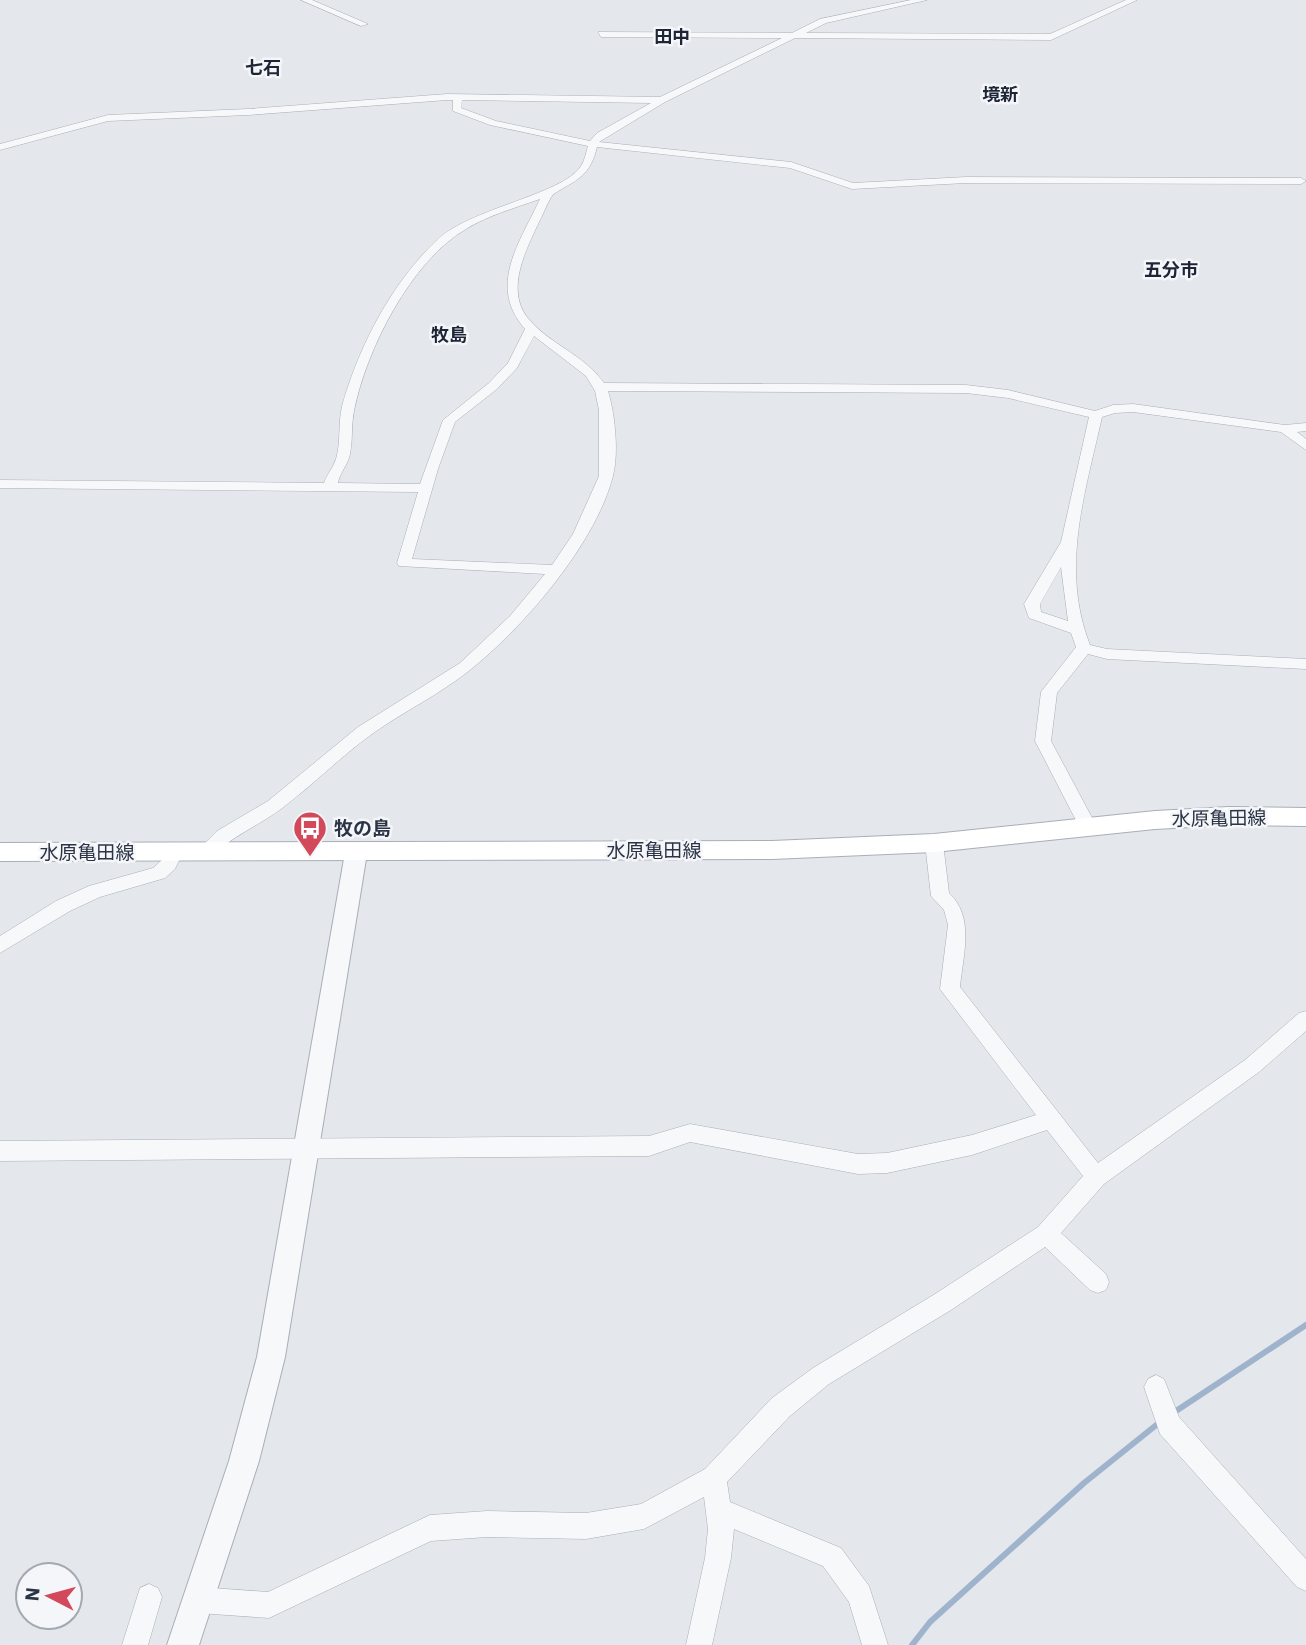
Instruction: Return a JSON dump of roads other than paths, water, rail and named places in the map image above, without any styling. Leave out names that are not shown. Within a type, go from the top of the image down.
[{"type":"main road","name":"水原亀田線","points":[[0,852],[772,850],[934,843],[1229,816],[1306,817]]},
{"type":"street","points":[[305,0],[364,24]]},
{"type":"street","points":[[331,485],[343,458],[343,438],[350,402],[376,336],[411,272],[458,228],[552,190],[589,164],[593,144],[600,135],[662,100],[794,35],[837,16],[923,0]]},
{"type":"street","points":[[601,34],[1051,37],[1133,0]]},
{"type":"street","points":[[0,147],[108,118],[458,97],[662,100]]},
{"type":"street","points":[[458,97],[456,109],[469,116],[593,144],[791,165],[852,186],[967,180],[1301,181]]},
{"type":"street","points":[[291,109],[297,98]]},
{"type":"street","points":[[205,852],[216,839],[282,800],[297,784],[364,731],[452,676],[483,651],[557,570],[583,528],[605,478],[606,420],[600,387],[582,367],[531,329],[520,315],[511,296],[512,280],[547,195],[552,190]]},
{"type":"street","points":[[531,329],[506,372],[493,386],[449,420],[425,488],[404,563],[557,570]]},
{"type":"street","points":[[600,387],[966,389],[1008,394],[1096,415],[1112,409],[1133,408],[1285,429],[1306,427]]},
{"type":"street","points":[[1084,648],[1077,630],[1068,578],[1068,542],[1096,415]]},
{"type":"street","points":[[1285,429],[1306,446]]},
{"type":"street","points":[[0,484],[331,485],[425,488]]},
{"type":"street","points":[[1068,542],[1031,610],[1034,615],[1052,624],[1077,630]]},
{"type":"street","points":[[1084,648],[1107,654],[1306,664]]},
{"type":"street","points":[[1084,648],[1049,692],[1042,741],[1088,827]]},
{"type":"street","points":[[934,843],[940,896],[952,907],[957,925],[950,989],[1096,1177]]},
{"type":"street","points":[[0,945],[63,906],[94,891],[159,873],[169,864],[174,852]]},
{"type":"street","points":[[183,1645],[244,1461],[271,1357],[356,853]]},
{"type":"street","points":[[198,1600],[269,1605],[430,1528],[487,1524],[586,1526],[644,1516],[713,1478],[781,1407],[821,1376],[943,1302],[1046,1234],[1096,1177],[1252,1066],[1306,1019]]},
{"type":"street","points":[[0,1151],[649,1146],[690,1133],[858,1164],[887,1163],[972,1145],[1050,1120]]},
{"type":"street","points":[[1046,1234],[1098,1282]]},
{"type":"street","points":[[1156,1387],[1169,1425],[1306,1578]]},
{"type":"street","points":[[699,1645],[718,1558],[721,1529],[713,1478]]},
{"type":"street","points":[[717,1511],[748,1520],[832,1557],[860,1595],[875,1645]]},
{"type":"street","points":[[135,1645],[149,1597]]},
{"type":"waterway","points":[[1173,1413],[1306,1325]]},
{"type":"waterway","points":[[912,1645],[930,1622],[1084,1483],[1160,1422]]},
{"type":"place","name":"牧の島","points":[[310,858]]},
{"type":"district","name":"田中","points":[[672,36]]},
{"type":"district","name":"七石","points":[[263,67]]},
{"type":"district","name":"境新","points":[[1000,94]]},
{"type":"district","name":"五分市","points":[[1171,269]]},
{"type":"district","name":"牧島","points":[[449,334]]}]
